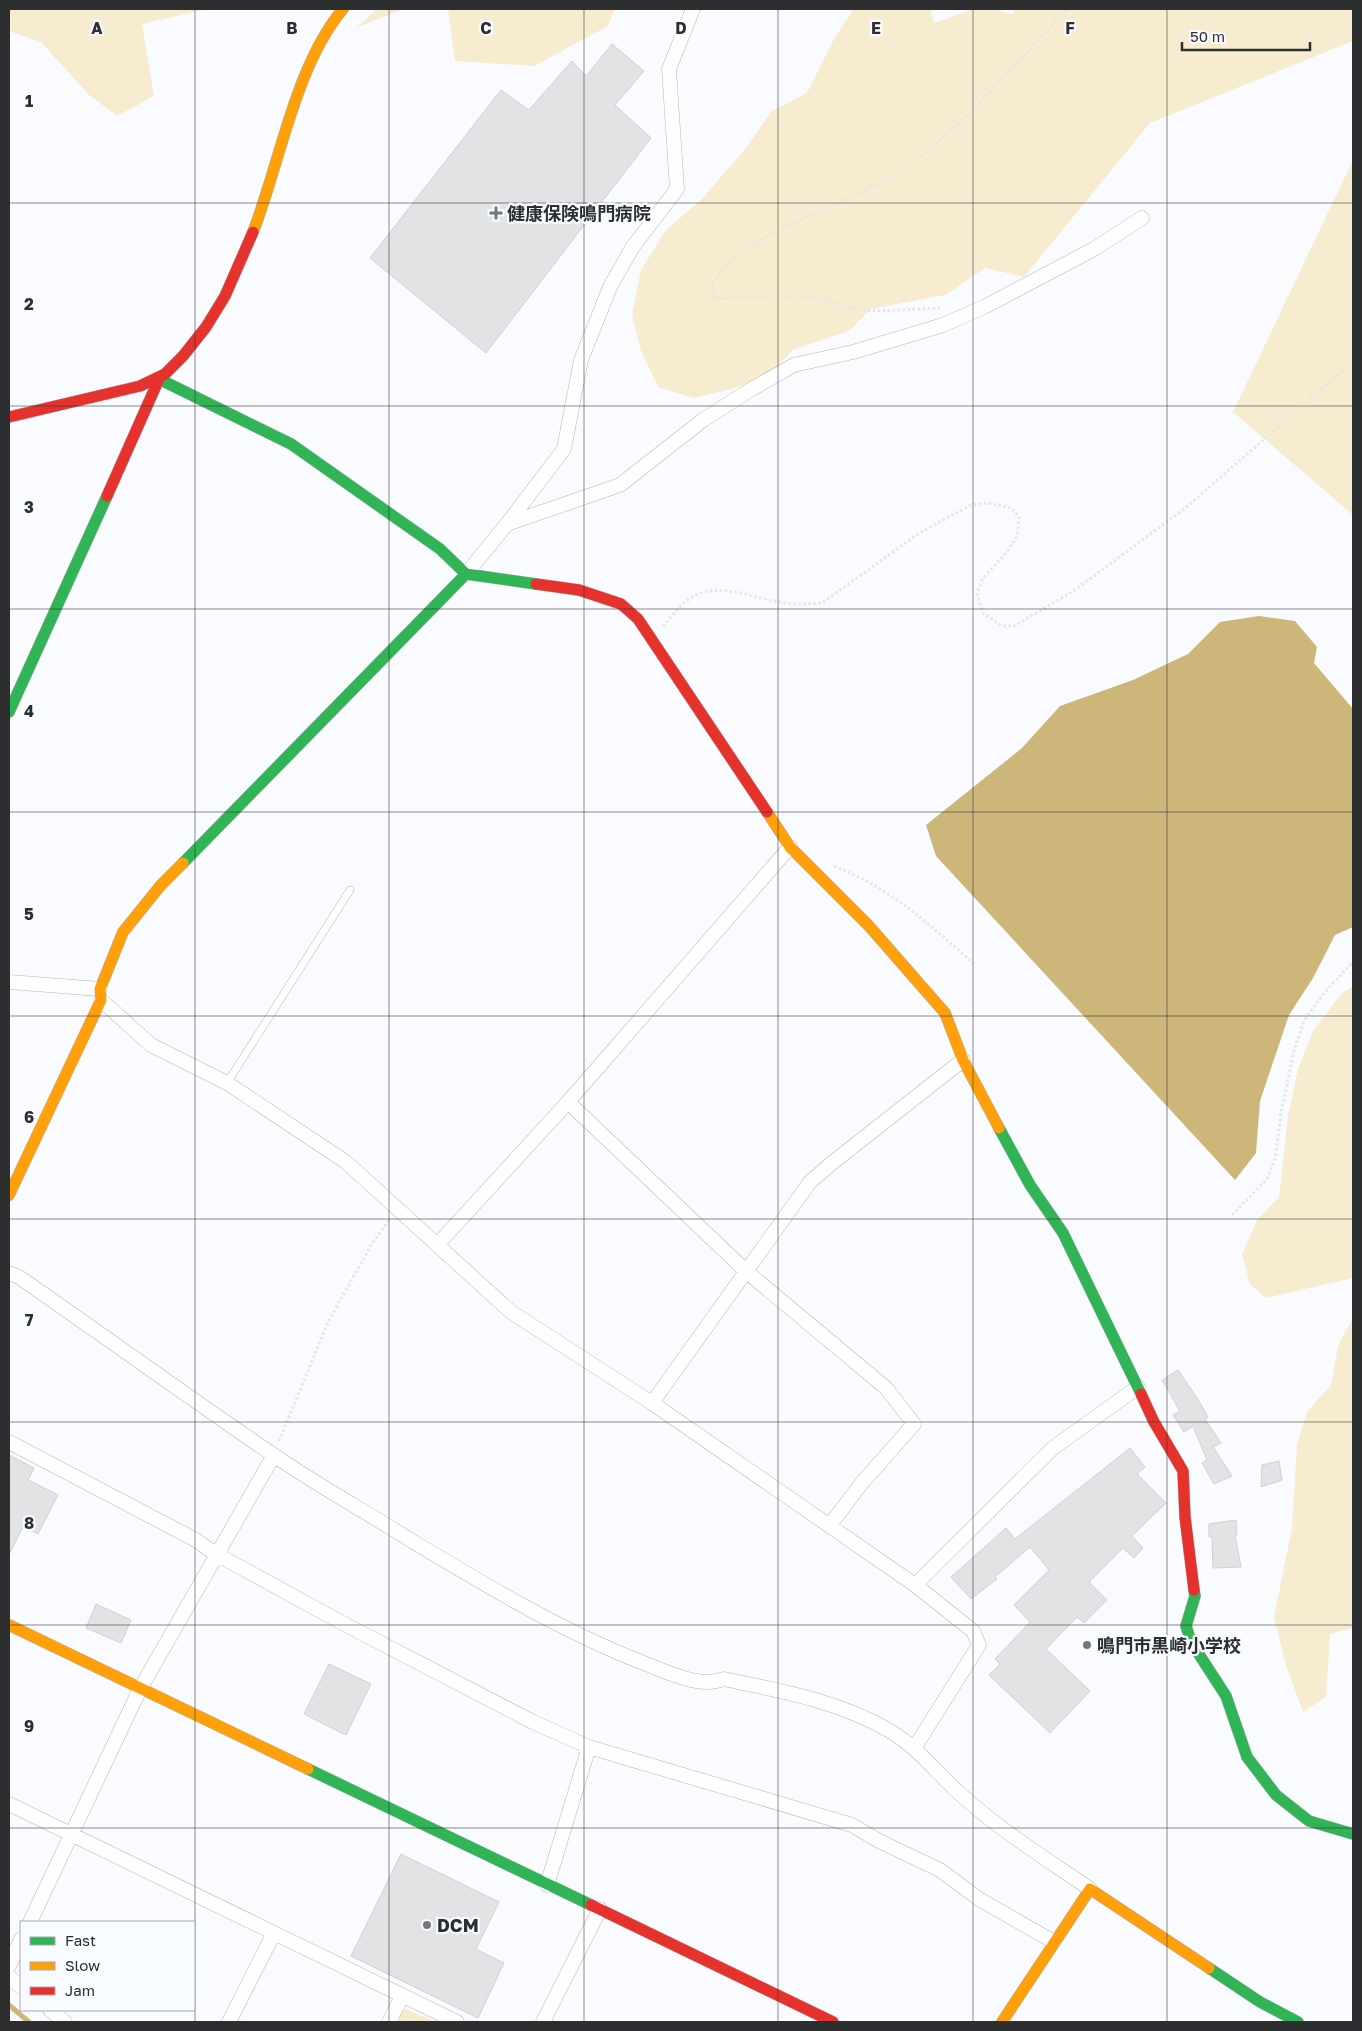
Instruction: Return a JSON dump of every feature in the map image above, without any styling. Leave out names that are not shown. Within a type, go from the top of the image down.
[{"type":"street","points":[[9,417],[140,386],[158,379],[174,366],[199,338],[229,286],[254,228],[290,118],[316,51],[343,9]]},
{"type":"street","points":[[9,1195],[101,995],[123,932],[161,885],[466,574],[564,449],[581,360],[610,287],[632,248],[677,189],[669,69],[693,9]]},
{"type":"street","points":[[507,524],[620,485],[703,420],[794,365],[853,352],[943,325],[986,306],[1094,249],[1142,218]]},
{"type":"street","points":[[158,379],[291,444],[440,549],[466,574],[579,590],[622,604],[638,618],[790,848],[869,926],[945,1013],[963,1060],[1030,1185],[1063,1233],[1154,1422],[1183,1472],[1185,1517],[1195,1596],[1186,1626],[1191,1642],[1226,1696],[1247,1757],[1266,1784],[1309,1821],[1353,1834]]},
{"type":"street","points":[[9,712],[155,390],[158,379]]},
{"type":"street","points":[[438,1244],[568,1102],[790,848]]},
{"type":"street","points":[[9,982],[101,995],[151,1045],[227,1083],[346,1162],[511,1312],[652,1403],[830,1525],[915,1585],[973,1631],[979,1645],[914,1747]]},
{"type":"street","points":[[652,1403],[810,1182],[963,1060]]},
{"type":"street","points":[[568,1102],[747,1272],[886,1388],[914,1424],[861,1484],[830,1525]]},
{"type":"street","points":[[9,1273],[19,1278],[274,1455],[501,1595],[540,1616],[616,1652],[680,1677],[714,1682],[724,1679],[827,1702],[889,1730],[914,1747],[958,1792],[993,1821],[1090,1889],[1260,2002],[1298,2022]]},
{"type":"street","points":[[915,1585],[1053,1448],[1138,1386]]},
{"type":"street","points":[[9,1442],[194,1539],[216,1554],[348,1626],[533,1722],[589,1747],[852,1825],[879,1841],[940,1870],[979,1899],[1054,1942]]},
{"type":"street","points":[[30,1921],[140,1689],[274,1455]]},
{"type":"street","points":[[9,1625],[833,2022]]},
{"type":"street","points":[[547,1885],[589,1747]]},
{"type":"street","points":[[9,1804],[457,2022]]},
{"type":"street","points":[[1002,2022],[1090,1889]]},
{"type":"street","points":[[543,2022],[600,1909]]},
{"type":"street","points":[[229,2022],[274,1933]]},
{"type":"street","points":[[9,1966],[20,1942]]},
{"type":"street","points":[[9,1977],[20,1986]]},
{"type":"street","points":[[389,2022],[402,1996]]},
{"type":"street","points":[[51,2011],[65,2022]]},
{"type":"lane","points":[[227,1083],[350,890]]},
{"type":"path","points":[[947,308],[877,311],[850,308],[814,297],[771,296],[713,299],[712,284],[730,262],[773,232],[858,196],[899,171],[940,140],[994,90],[1068,9]]},
{"type":"path","points":[[651,640],[685,601],[697,594],[725,590],[780,602],[822,603],[921,532],[971,505],[987,503],[1012,508],[1019,517],[1017,537],[1006,553],[983,578],[977,593],[984,614],[1002,626],[1014,626],[1072,592],[1184,509],[1353,362]]},
{"type":"path","points":[[833,865],[859,875],[892,895],[974,964]]},
{"type":"path","points":[[1232,1215],[1267,1179],[1275,1158],[1281,1113],[1294,1050],[1304,1021],[1324,992],[1353,962]]},
{"type":"path","points":[[274,1455],[329,1320],[373,1242],[398,1209]]},
{"type":"shaded area","points":[[9,9],[207,9],[142,24],[154,96],[117,116],[88,94],[41,42],[9,31]]},
{"type":"shaded area","points":[[377,9],[403,9],[356,28]]},
{"type":"shaded area","points":[[448,9],[615,9],[608,26],[534,66],[455,61]]},
{"type":"shaded area","points":[[854,9],[930,9],[934,23],[973,9],[989,9],[1014,14],[1014,9],[1353,9],[1353,41],[1150,123],[1024,277],[985,268],[945,295],[871,309],[849,331],[792,350],[770,375],[732,389],[694,398],[658,387],[641,351],[632,315],[641,270],[666,230],[702,199],[745,149],[772,111],[807,93],[835,37]]},
{"type":"shaded area","points":[[1353,160],[1353,515],[1233,412]]},
{"type":"shaded area","points":[[1259,616],[1295,621],[1317,647],[1314,663],[1353,709],[1353,927],[1335,935],[1313,978],[1289,1015],[1260,1101],[1256,1153],[1235,1180],[936,856],[926,825],[1022,748],[1060,706],[1133,680],[1188,654],[1220,622]]},
{"type":"shaded area","points":[[1353,986],[1353,1278],[1266,1298],[1250,1284],[1242,1254],[1257,1220],[1279,1197],[1288,1116],[1298,1069],[1313,1031],[1341,994]]},
{"type":"shaded area","points":[[1353,1318],[1353,1628],[1330,1634],[1326,1697],[1303,1712],[1286,1665],[1274,1617],[1292,1528],[1297,1444],[1307,1412],[1331,1385],[1338,1346]]},
{"type":"shaded area","points":[[406,2009],[436,2022],[394,2022],[399,2012]]},
{"type":"building","points":[[612,44],[644,71],[615,105],[651,138],[486,353],[370,258],[501,90],[529,110],[572,61],[586,76]]},
{"type":"building","points":[[1178,1370],[1208,1417],[1205,1419],[1221,1443],[1213,1447],[1232,1476],[1214,1484],[1202,1463],[1207,1460],[1193,1426],[1184,1432],[1173,1415],[1180,1411],[1162,1380]]},
{"type":"building","points":[[1130,1448],[1145,1467],[1137,1474],[1166,1503],[1132,1536],[1143,1548],[1134,1558],[1123,1548],[1089,1582],[1107,1600],[1084,1623],[1077,1617],[1046,1649],[1090,1691],[1050,1733],[989,1675],[1000,1664],[995,1659],[1030,1622],[1014,1605],[1049,1570],[1030,1547],[995,1577],[997,1579],[971,1599],[951,1577],[1006,1528],[1015,1539]]},
{"type":"building","points":[[9,1455],[34,1468],[28,1480],[58,1495],[38,1534],[23,1527],[9,1555]]},
{"type":"building","points":[[1279,1461],[1282,1480],[1261,1487],[1262,1465]]},
{"type":"building","points":[[1236,1520],[1237,1535],[1235,1535],[1241,1567],[1213,1568],[1212,1537],[1209,1537],[1209,1524]]},
{"type":"building","points":[[96,1604],[131,1620],[121,1643],[86,1628]]},
{"type":"building","points":[[329,1664],[371,1684],[346,1735],[304,1714]]},
{"type":"building","name":"DCM","points":[[401,1854],[499,1902],[476,1949],[504,1963],[478,2018],[351,1956]]},
{"type":"waterway","points":[[9,2005],[29,2022]]},
{"type":"traffic: fast","points":[[159,379],[291,444],[440,549],[466,574],[536,584]]},
{"type":"traffic: fast","points":[[9,712],[107,496]]},
{"type":"traffic: fast","points":[[183,863],[466,574]]},
{"type":"traffic: fast","points":[[999,1128],[1030,1185],[1063,1233],[1141,1394]]},
{"type":"traffic: fast","points":[[1194,1590],[1195,1596],[1186,1626],[1191,1642],[1226,1696],[1247,1757],[1276,1795],[1309,1821],[1353,1834]]},
{"type":"traffic: fast","points":[[308,1769],[591,1905]]},
{"type":"traffic: fast","points":[[1209,1968],[1260,2002],[1298,2022]]},
{"type":"traffic: slow","points":[[253,232],[290,116],[312,58],[326,32],[343,9]]},
{"type":"traffic: slow","points":[[767,812],[790,847],[869,926],[945,1013],[963,1060],[999,1128]]},
{"type":"traffic: slow","points":[[9,1195],[101,1000],[100,989],[123,932],[161,885],[183,863]]},
{"type":"traffic: slow","points":[[9,1625],[308,1769]]},
{"type":"traffic: slow","points":[[1002,2022],[1090,1889],[1209,1968]]},
{"type":"traffic: jam","points":[[9,417],[140,386],[165,374],[183,356],[206,327],[225,296],[253,232]]},
{"type":"traffic: jam","points":[[107,496],[159,379]]},
{"type":"traffic: jam","points":[[536,584],[579,590],[621,604],[638,619],[767,812]]},
{"type":"traffic: jam","points":[[1141,1394],[1154,1422],[1183,1471],[1185,1517],[1194,1590]]},
{"type":"traffic: jam","points":[[591,1905],[833,2022]]},
{"type":"place","name":"健康保険鳴門病院","points":[[496,213]]},
{"type":"place","name":"鳴門市黒崎小学校","points":[[1087,1645]]},
{"type":"place","name":"DCM","points":[[427,1925]]}]
